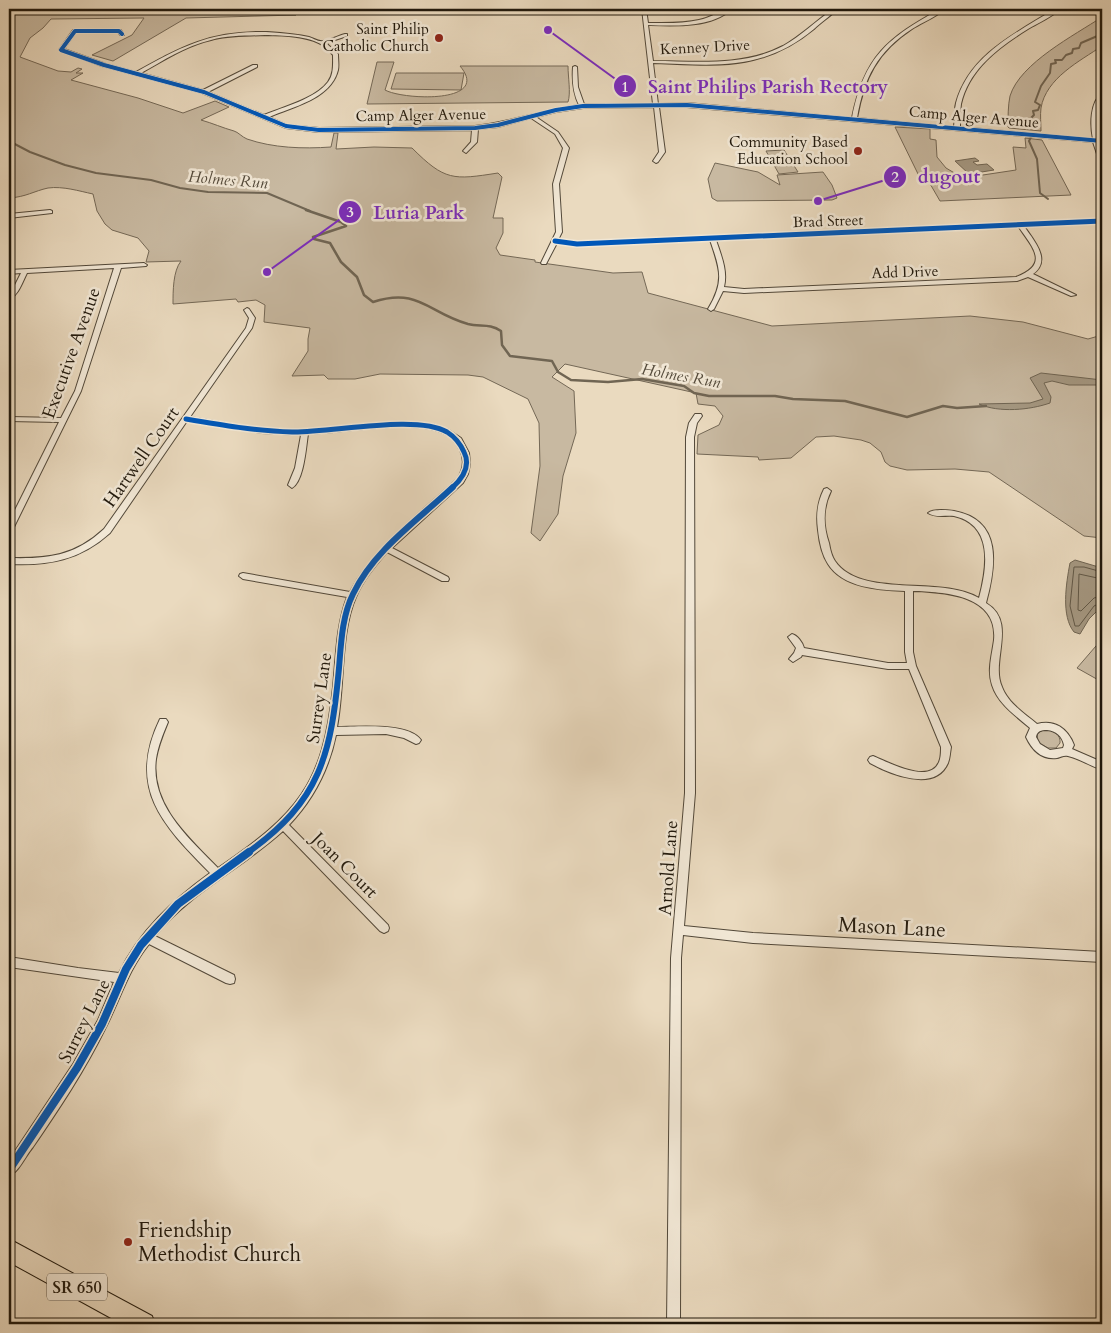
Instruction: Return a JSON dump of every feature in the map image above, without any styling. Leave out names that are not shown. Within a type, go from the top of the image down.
[{"type":"main road","name":"SR 650","points":[[9,1250],[144,1324]]},
{"type":"street","points":[[644,9],[662,152],[656,161]]},
{"type":"street","points":[[646,24],[701,22],[714,19],[730,9]]},
{"type":"street","name":"Kenney Drive","points":[[650,62],[719,62],[766,55],[791,43],[835,9]]},
{"type":"street","points":[[854,119],[860,87],[880,54],[904,32],[942,9]]},
{"type":"street","points":[[957,128],[960,95],[973,71],[997,48],[1058,9]]},
{"type":"street","name":"Camp Alger Avenue","points":[[122,34],[119,31],[75,32],[61,50],[136,74],[204,92],[286,126],[309,130],[475,128],[498,125],[582,106],[656,105],[707,106],[1099,141]]},
{"type":"street","points":[[136,74],[194,43],[221,36],[278,34],[322,43],[332,50],[338,58],[334,77],[329,85],[317,94],[264,117]]},
{"type":"street","points":[[322,43],[345,34]]},
{"type":"street","points":[[204,92],[255,66]]},
{"type":"street","points":[[575,67],[574,85],[582,106]]},
{"type":"street","points":[[1102,94],[1094,111],[1094,129],[1099,141],[1102,160]]},
{"type":"street","points":[[532,116],[556,132],[566,148],[556,184],[560,224],[555,241],[544,262]]},
{"type":"street","points":[[466,151],[474,142],[475,128]]},
{"type":"street","points":[[9,216],[50,212]]},
{"type":"street","name":"Brad Street","points":[[555,241],[577,244],[1102,221]]},
{"type":"street","points":[[1021,226],[1040,256],[1038,267],[1028,275],[1073,295]]},
{"type":"street","points":[[711,309],[722,289],[722,270],[712,238]]},
{"type":"street","points":[[9,272],[144,265]]},
{"type":"street","name":"Executive Avenue","points":[[9,529],[78,391],[118,267]]},
{"type":"street","points":[[9,298],[25,271]]},
{"type":"street","name":"Add Drive","points":[[722,289],[744,291],[1006,280],[1028,275]]},
{"type":"street","name":"Hartwell Court","points":[[9,561],[32,562],[54,560],[80,552],[92,545],[107,531],[249,328],[252,318],[247,310]]},
{"type":"street","name":"Arnold Lane","points":[[673,1324],[675,996],[690,793],[690,437],[693,423],[698,416]]},
{"type":"street","points":[[9,419],[64,420]]},
{"type":"street","name":"Surrey Lane","points":[[9,1170],[73,1077],[97,1033],[132,959],[147,938],[178,904],[283,826],[314,784],[328,748],[332,731],[344,628],[352,595],[368,568],[460,481],[467,467],[467,457],[460,441],[445,431],[418,424],[305,432],[270,431],[186,419]]},
{"type":"street","points":[[292,485],[299,468],[305,432]]},
{"type":"street","points":[[827,491],[820,507],[820,513],[824,551],[834,567],[841,573],[862,583],[962,593],[982,603],[989,610],[998,630],[1000,641],[994,664],[997,686],[1013,708],[1036,728]]},
{"type":"street","points":[[932,513],[950,513],[963,516],[979,526],[986,537],[991,550],[990,569],[988,585],[982,603]]},
{"type":"street","points":[[387,549],[445,579]]},
{"type":"street","points":[[243,576],[352,595]]},
{"type":"street","points":[[872,760],[884,767],[911,775],[924,776],[932,774],[944,764],[946,755],[946,747],[912,666],[909,652],[910,588]]},
{"type":"street","points":[[792,637],[800,647],[800,651]]},
{"type":"street","points":[[800,651],[888,666],[912,666]]},
{"type":"street","points":[[793,659],[800,651]]},
{"type":"street","points":[[162,722],[151,761],[150,778],[153,792],[168,820],[216,874]]},
{"type":"street","points":[[1050,726],[1063,733],[1069,745],[1066,751],[1060,755],[1053,755],[1038,749],[1031,737],[1032,732],[1036,728],[1050,726]]},
{"type":"street","points":[[332,731],[385,730],[416,740]]},
{"type":"street","points":[[1066,751],[1102,766]]},
{"type":"street","name":"Joan Court","points":[[283,826],[384,928]]},
{"type":"street","name":"Mason Lane","points":[[679,930],[753,938],[1102,957]]},
{"type":"street","points":[[147,938],[230,979]]},
{"type":"street","points":[[9,962],[122,978]]},
{"type":"shaded area","points":[[9,9],[208,9],[240,14],[296,15],[186,18],[113,61],[92,55],[132,35],[144,18],[51,19],[30,38],[20,57],[58,71],[71,72],[78,68],[82,69],[76,73],[83,73],[71,80],[138,98],[183,113],[215,101],[229,107],[201,120],[236,132],[245,138],[257,142],[288,147],[331,147],[334,133],[338,133],[336,149],[412,148],[433,167],[450,176],[470,177],[498,173],[502,177],[493,218],[503,218],[503,233],[496,248],[500,255],[613,273],[642,272],[648,293],[772,326],[970,316],[1023,322],[1088,339],[1102,335],[1102,538],[1084,536],[989,472],[955,469],[907,470],[890,466],[885,462],[881,452],[870,443],[861,440],[834,436],[816,437],[791,458],[759,460],[758,457],[697,454],[698,435],[719,425],[723,416],[715,406],[698,404],[696,393],[565,364],[552,377],[574,391],[576,433],[563,476],[558,514],[540,541],[531,533],[540,466],[539,423],[528,399],[483,377],[468,375],[380,374],[355,379],[328,379],[324,375],[292,376],[308,351],[310,328],[264,322],[265,305],[256,300],[238,302],[236,299],[173,304],[175,276],[181,261],[146,262],[149,251],[138,238],[112,230],[105,224],[97,211],[93,194],[71,189],[48,188],[9,198]]},
{"type":"shaded area","points":[[308,9],[461,9],[461,10],[306,13]]},
{"type":"shaded area","points":[[479,9],[581,9],[581,11],[479,12]]},
{"type":"shaded area","points":[[1102,17],[1102,46],[1065,71],[1050,88],[1044,97],[1041,108],[1041,131],[1009,128],[1010,96],[1025,72],[1036,61],[1064,41]]},
{"type":"shaded area","points":[[377,62],[394,62],[385,90],[409,96],[425,97],[455,93],[464,87],[467,78],[460,66],[568,66],[569,98],[568,102],[367,104]]},
{"type":"shaded area","points":[[396,73],[464,73],[461,90],[391,89]]},
{"type":"shaded area","points":[[895,127],[930,129],[930,139],[936,140],[937,157],[946,168],[963,178],[1016,170],[1013,147],[1026,148],[1025,138],[1042,140],[1071,195],[940,201],[929,182],[920,178]]},
{"type":"shaded area","points":[[784,150],[798,172],[779,174],[766,151]]},
{"type":"shaded area","points":[[715,163],[758,172],[780,185],[777,175],[823,172],[832,185],[837,198],[832,200],[717,201],[712,198],[708,179]]},
{"type":"shaded area","points":[[1102,639],[1102,682],[1077,668]]},
{"type":"shaded area","points":[[1046,729],[1058,736],[1060,743],[1056,748],[1048,748],[1038,742],[1037,733]]},
{"type":"water","points":[[975,158],[979,161],[973,162],[977,165],[987,164],[994,170],[969,174],[955,161]]},
{"type":"water","points":[[1041,373],[1102,380],[1102,385],[1069,385],[1052,381],[1044,383],[1051,397],[1050,403],[1014,409],[996,409],[979,404],[1030,403],[1043,399],[1030,378]]},
{"type":"water","points":[[1075,560],[1102,568],[1102,606],[1089,619],[1080,634],[1074,632],[1070,625],[1066,609],[1066,590],[1070,563]]},
{"type":"waterway","points":[[1028,129],[1027,125],[1031,124],[1030,119],[1034,115],[1033,111],[1038,110],[1040,105],[1035,102],[1041,86],[1050,73],[1051,64],[1056,63],[1055,60],[1062,60],[1066,55],[1072,53],[1073,49],[1079,48],[1081,43],[1102,34]]},
{"type":"waterway","points":[[1031,137],[1029,141],[1037,159],[1040,193],[1048,199]]},
{"type":"waterway","name":"Holmes Run","points":[[9,141],[30,152],[65,165],[96,173],[151,180],[180,188],[208,192],[267,193],[310,211]]},
{"type":"waterway","name":"Holmes Run","points":[[306,210],[341,222],[346,226],[313,237],[314,239],[330,243],[341,262],[357,277],[364,295],[373,302],[389,298],[413,299],[454,319],[472,325],[489,326],[497,329],[501,331],[502,345],[510,356],[552,361],[558,372],[571,380],[608,382],[642,379],[684,386],[694,393],[709,396],[775,396],[793,399],[845,401],[907,417],[943,406],[957,408],[986,406]]},
{"type":"cycle path","points":[[122,34],[119,31],[75,31],[61,50],[104,65],[204,92],[286,126],[319,130],[475,128],[498,125],[556,110],[583,106],[687,105],[1102,141]]},
{"type":"cycle path","points":[[555,241],[577,244],[1102,221]]},
{"type":"cycle path","points":[[9,1170],[44,1120],[87,1051],[102,1024],[134,955],[160,922],[197,888],[259,845],[278,829],[310,791],[319,775],[330,740],[344,629],[352,595],[371,565],[400,535],[460,481],[466,467],[465,453],[458,440],[447,432],[416,424],[328,431],[287,432],[249,429],[186,419]]},
{"type":"place","name":"Saint Philips Parish Rectory","points":[[548,30]]},
{"type":"place","name":"Saint Philip Catholic Church","points":[[439,38]]},
{"type":"place","name":"Community Based Education School","points":[[858,151]]},
{"type":"place","name":"dugout","points":[[818,201]]},
{"type":"place","name":"Luria Park","points":[[267,272]]},
{"type":"place","name":"Friendship Methodist Church","points":[[128,1242]]}]
